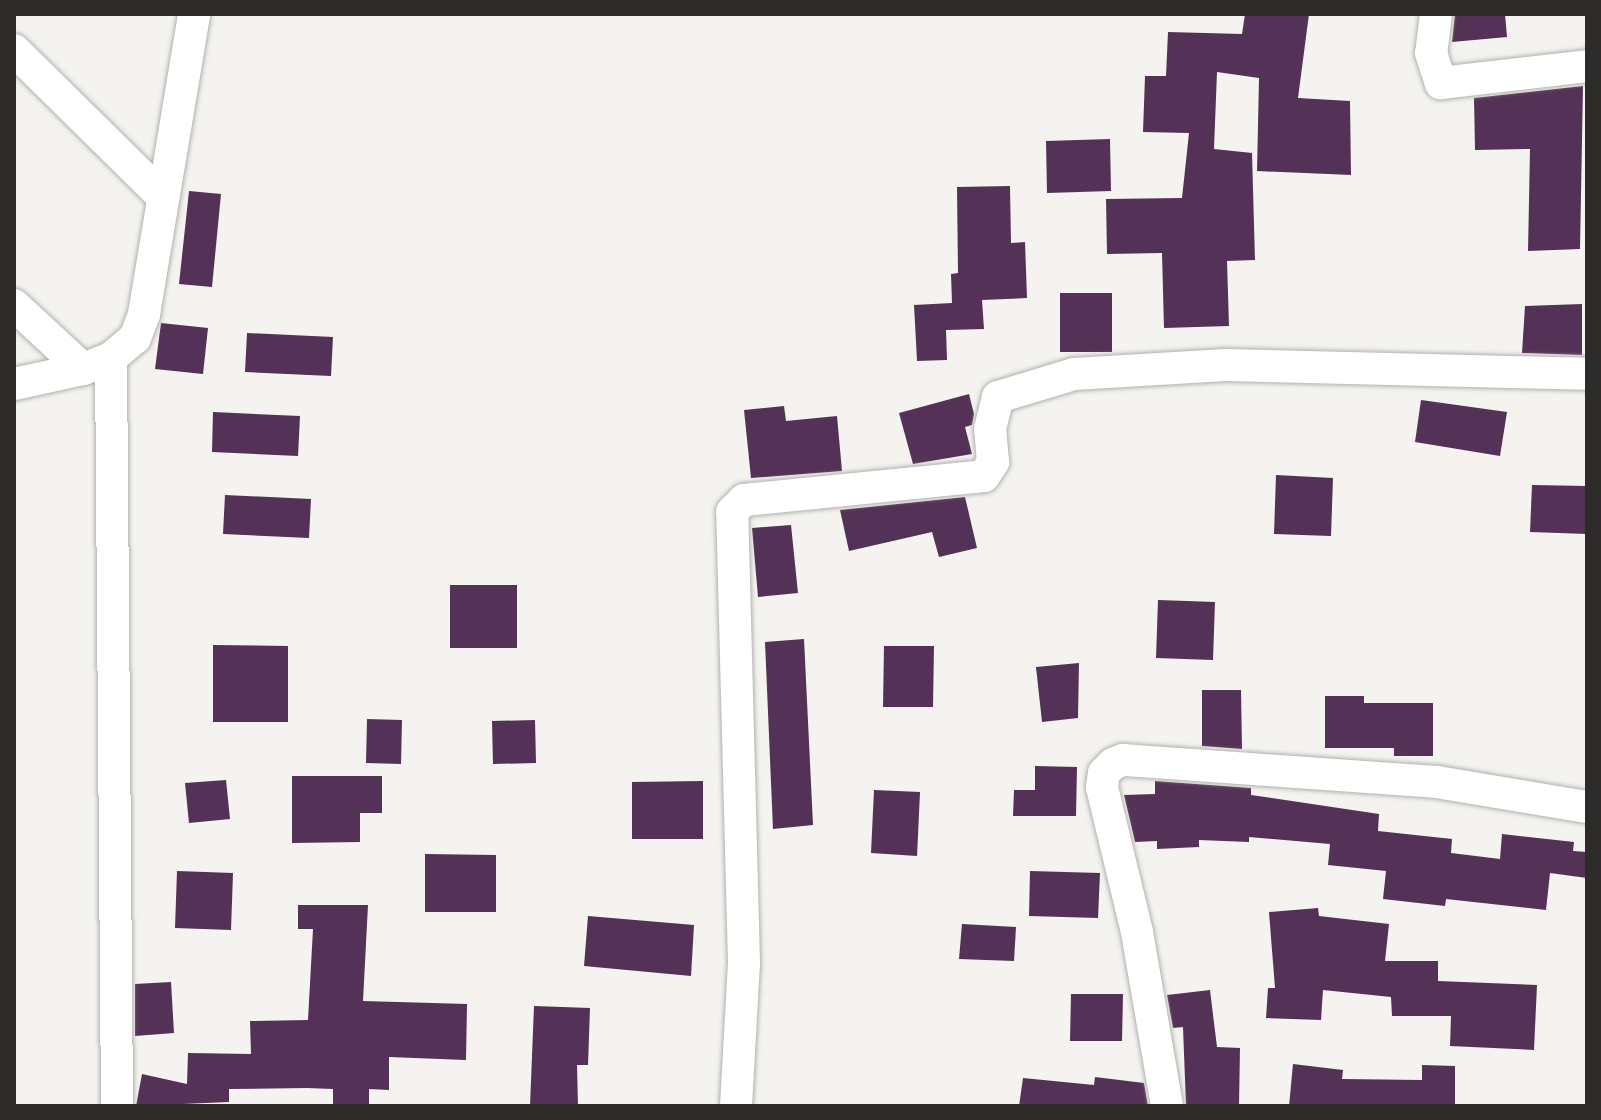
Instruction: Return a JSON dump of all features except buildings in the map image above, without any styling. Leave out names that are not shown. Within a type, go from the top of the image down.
[{"type":"street","points":[[14,384],[97,364],[135,338],[144,314],[194,14]]},
{"type":"street","points":[[1436,14],[1431,53],[1441,83],[1587,66]]},
{"type":"street","points":[[14,50],[163,197]]},
{"type":"street","points":[[14,305],[97,364]]},
{"type":"street","points":[[97,364],[117,1106]]},
{"type":"street","points":[[736,1106],[744,963],[732,512],[744,500],[984,476],[993,462],[990,429],[998,397],[1074,374],[1226,365],[1587,374]]},
{"type":"street","points":[[1167,1106],[1137,932],[1102,787],[1104,773],[1113,764],[1123,760],[1437,782],[1587,807]]}]
